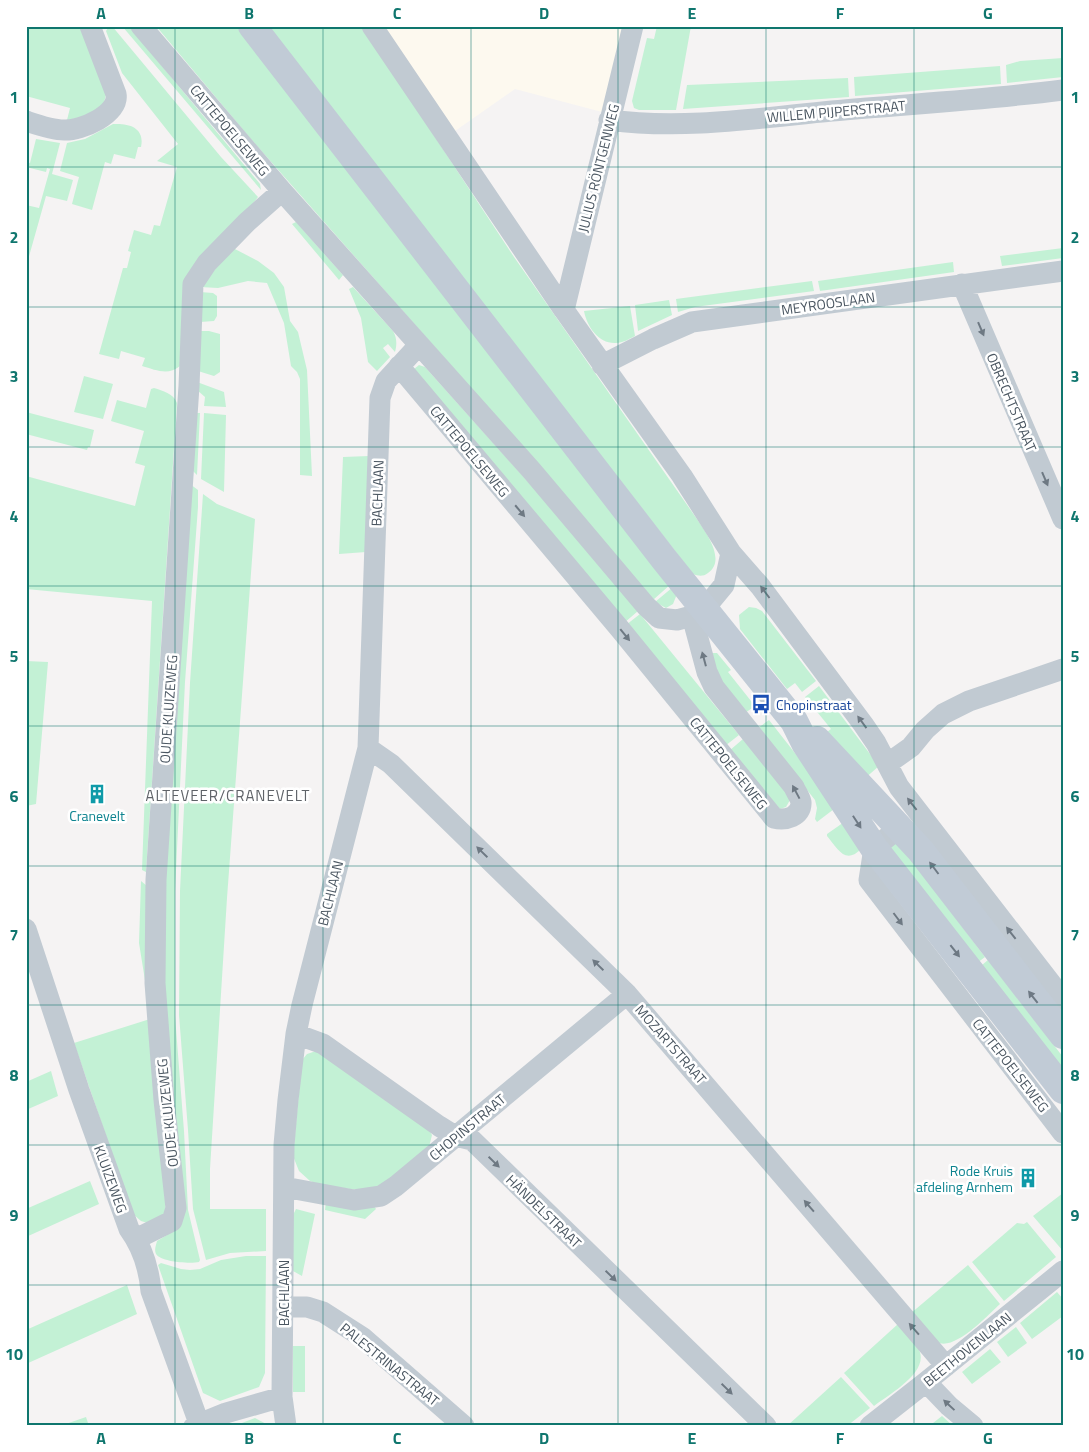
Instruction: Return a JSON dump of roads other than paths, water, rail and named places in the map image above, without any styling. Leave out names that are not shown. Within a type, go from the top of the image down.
[{"type":"street","points":[[26,121],[62,130],[70,130],[84,126],[114,108],[117,98],[116,94],[90,26]]},
{"type":"street","name":"CATTEPOELSEWEG","points":[[141,26],[282,191],[532,471],[646,606],[659,618],[676,620],[699,612]]},
{"type":"street","name":"CATTEPOELSEWEG","points":[[252,26],[658,551],[699,612],[794,721],[836,759],[920,850],[1063,1035]]},
{"type":"street","points":[[372,26],[564,310],[682,476],[730,553],[760,586],[863,724],[887,764],[898,787],[1063,999]]},
{"type":"street","name":"JULIUS RÖNTGENWEG","points":[[564,310],[634,26]]},
{"type":"street","name":"WILLEM PIJPERSTRAAT","points":[[610,120],[634,123],[677,124],[739,120],[997,98],[1063,90]]},
{"type":"street","name":"OUDE KLUIZEWEG","points":[[136,1239],[172,1221],[176,1208],[155,983],[155,930],[189,386],[192,292],[196,278],[207,263],[247,222],[282,191]]},
{"type":"street","name":"MEYROOSLAAN","points":[[602,365],[692,322],[1063,271]]},
{"type":"street","name":"OBRECHTSTRAAT","points":[[962,284],[1063,519]]},
{"type":"street","points":[[399,366],[419,344]]},
{"type":"street","name":"CATTEPOELSEWEG","points":[[399,366],[620,629],[774,818],[781,820],[792,817],[800,806],[798,794],[794,787],[714,686],[707,672],[699,612]]},
{"type":"street","name":"BACHLAAN","points":[[286,1426],[282,1397],[286,1118],[296,1034],[368,748],[380,398],[386,381],[399,366]]},
{"type":"street","points":[[699,612],[724,585],[730,553]]},
{"type":"street","points":[[887,764],[911,747],[925,730],[943,714],[969,701],[1063,669]]},
{"type":"street","name":"CATTEPOELSEWEG","points":[[794,721],[805,743],[874,848],[1063,1090]]},
{"type":"street","name":"MOZARTSTRAAT","points":[[368,748],[391,764],[627,994],[946,1366]]},
{"type":"street","points":[[874,848],[899,828]]},
{"type":"street","name":"CATTEPOELSEWEG","points":[[874,848],[869,880],[1063,1133]]},
{"type":"street","name":"KLUIZEWEG","points":[[26,929],[79,1090],[129,1229],[136,1239],[150,1275],[151,1291],[198,1425]]},
{"type":"street","name":"CHOPINSTRAAT","points":[[284,1187],[354,1200],[381,1196],[396,1186],[627,994]]},
{"type":"street","name":"HÄNDELSTRAAT","points":[[296,1034],[322,1044],[455,1136],[472,1140],[766,1426]]},
{"type":"street","name":"BEETHOVENLAAN","points":[[870,1426],[1063,1271]]},
{"type":"street","name":"PALESTRINASTRAAT","points":[[283,1307],[307,1307],[323,1312],[362,1337],[464,1426]]},
{"type":"street","points":[[926,1382],[949,1406],[973,1426]]},
{"type":"street","points":[[198,1425],[226,1413],[282,1397]]},
{"type":"place","name":"Chopinstraat","points":[[761,704]]},
{"type":"place","name":"Cranevelt","points":[[97,794]]},
{"type":"place","name":"Rode Kruis afdeling Arnhem","points":[[1028,1178]]},
{"type":"district","name":"ALTEVEER/CRANEVELT","points":[[228,795]]}]
